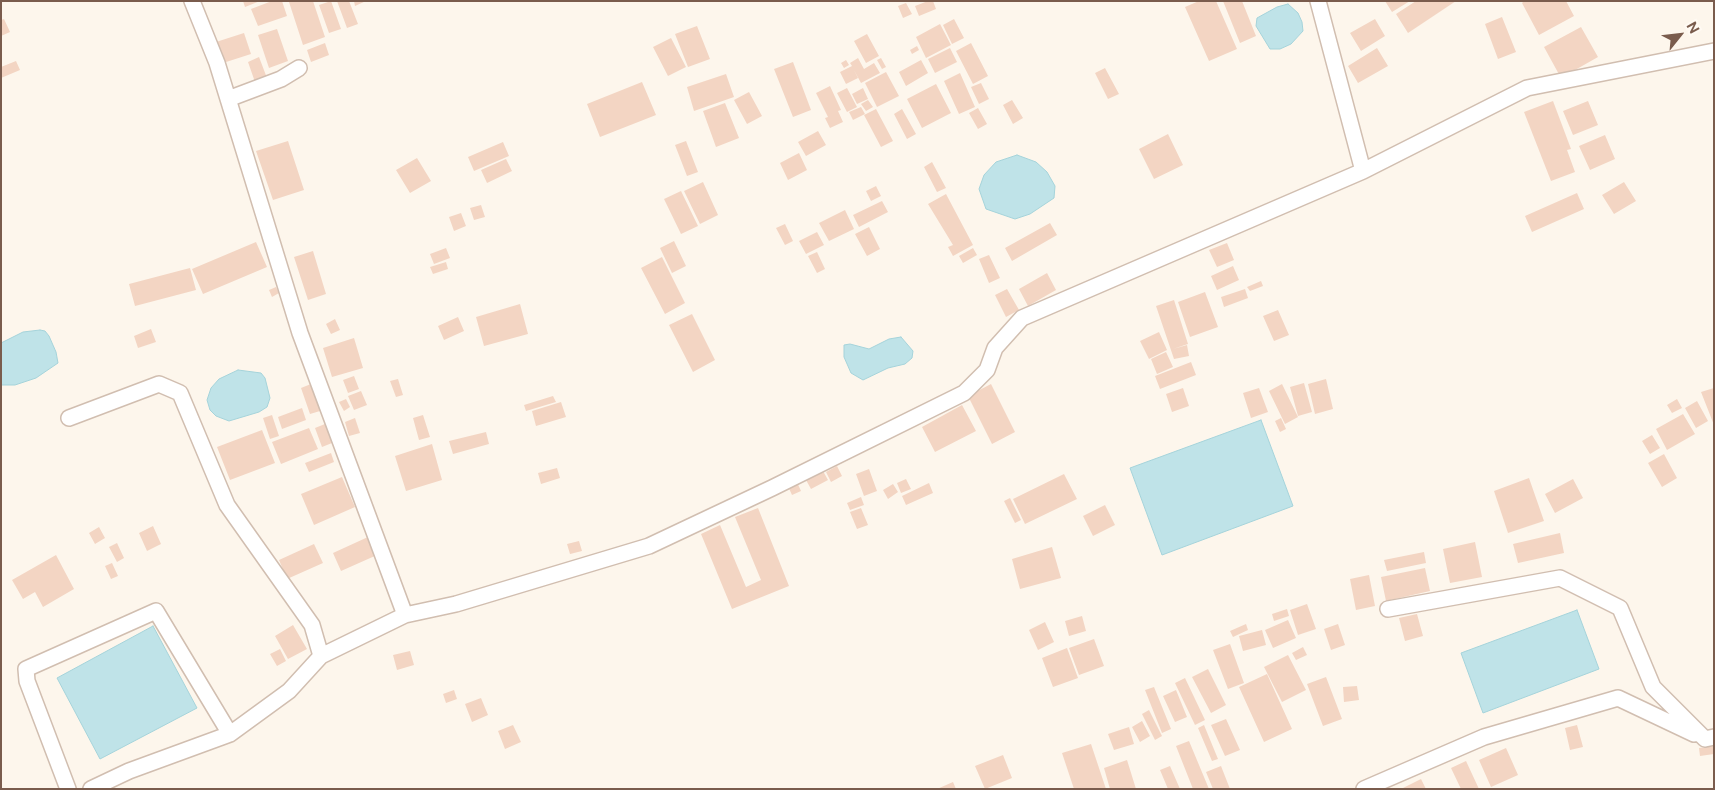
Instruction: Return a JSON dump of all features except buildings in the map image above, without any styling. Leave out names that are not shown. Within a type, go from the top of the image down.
[{"type":"street","points":[[192,1],[217,63],[300,333],[406,615]]},
{"type":"street","points":[[1318,1],[1363,171]]},
{"type":"street","points":[[91,789],[129,771],[230,734],[289,691],[321,656],[406,615],[456,604],[649,546],[964,393],[987,370],[995,348],[1022,318],[1363,171],[1527,88],[1714,51]]},
{"type":"street","points":[[228,99],[282,79],[300,68]]},
{"type":"street","points":[[69,418],[159,384],[180,393],[227,505],[312,625],[321,656]]},
{"type":"street","points":[[1388,609],[1560,578],[1620,608],[1653,687],[1709,738]]},
{"type":"street","points":[[68,789],[27,682],[26,669],[156,611],[230,734]]},
{"type":"street","points":[[1364,789],[1395,783],[1484,736],[1618,698],[1709,738]]},
{"type":"water","points":[[1288,4],[1298,13],[1303,31],[1291,44],[1280,49],[1270,49],[1256,26],[1257,18],[1277,7]]},
{"type":"water","points":[[1017,155],[1036,162],[1047,172],[1055,186],[1054,198],[1030,214],[1015,219],[986,209],[979,189],[984,175],[996,162]]},
{"type":"water","points":[[45,331],[49,336],[56,352],[58,363],[36,378],[15,385],[1,385],[1,343],[23,332]]},
{"type":"water","points":[[901,337],[913,351],[912,358],[905,364],[888,368],[863,380],[851,373],[844,357],[844,345],[850,344],[869,349],[889,339]]},
{"type":"water","points":[[238,370],[261,373],[265,378],[270,398],[267,407],[259,412],[229,421],[216,416],[210,410],[207,400],[211,388],[219,379]]},
{"type":"water","points":[[1261,420],[1293,506],[1162,555],[1130,468]]},
{"type":"water","points":[[1577,610],[1599,669],[1483,713],[1461,653]]},
{"type":"water","points":[[153,626],[197,708],[100,759],[57,678]]}]
